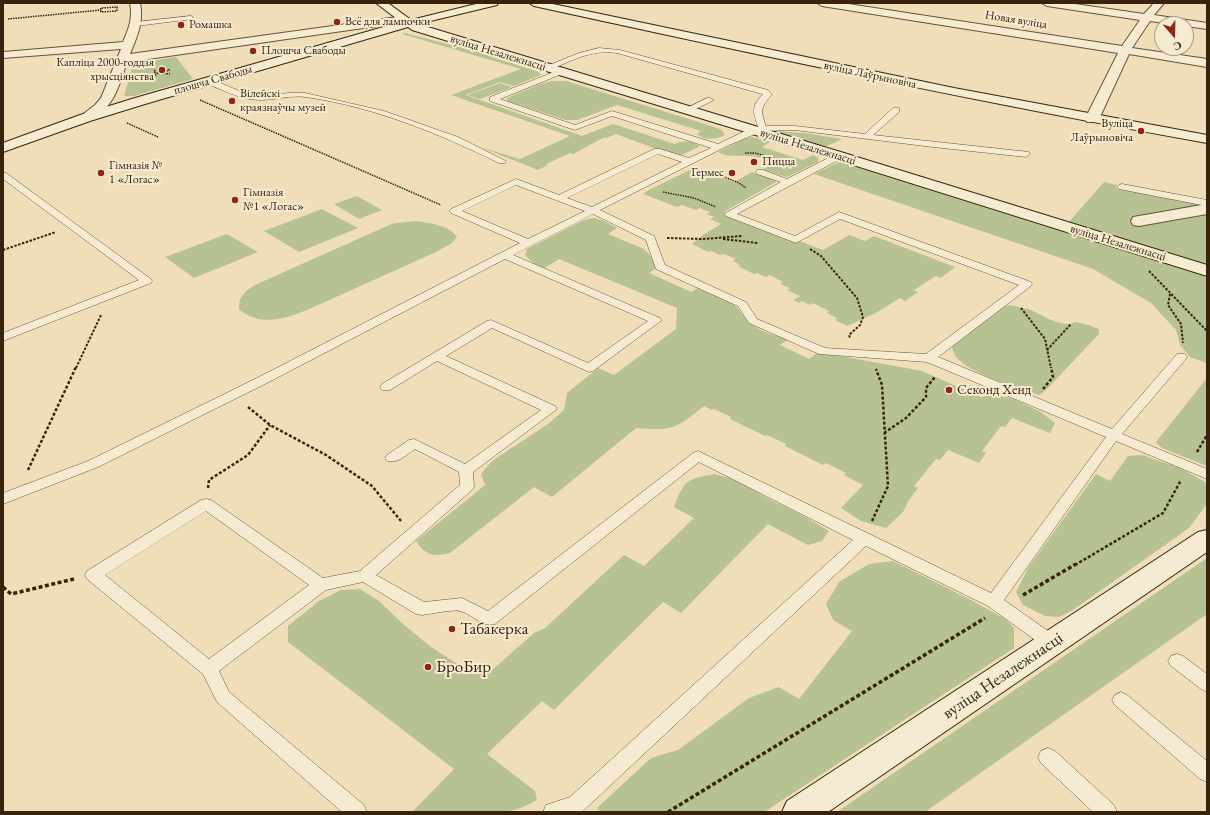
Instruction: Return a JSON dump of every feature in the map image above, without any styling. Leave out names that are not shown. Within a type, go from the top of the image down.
[{"type":"street","points":[[3,148],[85,118],[100,108],[107,99],[136,24],[137,13],[135,3]]},
{"type":"street","name":"вуліца Незалежнасці","points":[[381,3],[416,28],[685,111],[757,129],[1207,271]]},
{"type":"street","points":[[122,59],[357,26],[408,21],[493,3]]},
{"type":"street","name":"вуліца Лаўрыновіча","points":[[534,3],[865,75],[1092,119],[1207,139]]},
{"type":"street","name":"Новая вуліца","points":[[822,3],[1207,63]]},
{"type":"street","points":[[1047,3],[1207,26]]},
{"type":"street","points":[[1092,119],[1125,50],[1158,3]]},
{"type":"street","points":[[914,17],[924,8]]},
{"type":"street","name":"плошча Свабоды","points":[[85,118],[317,50],[408,21]]},
{"type":"street","points":[[317,50],[357,26]]},
{"type":"street","points":[[3,55],[128,45]]},
{"type":"street","points":[[107,99],[120,102],[140,101]]},
{"type":"street","points":[[1139,221],[1207,208]]},
{"type":"street","name":"вуліца Незалежнасці","points":[[799,812],[1207,539]]},
{"type":"lane","points":[[136,24],[191,18]]},
{"type":"lane","points":[[718,147],[612,113],[575,128],[493,99],[593,50],[605,49],[618,51],[765,92],[768,94],[761,101],[757,111],[757,129]]},
{"type":"lane","points":[[208,81],[245,96],[263,98],[298,94],[386,113],[438,131],[502,161]]},
{"type":"lane","points":[[685,111],[710,100]]},
{"type":"lane","points":[[867,137],[896,110]]},
{"type":"lane","points":[[9,497],[93,464],[233,395],[630,190],[757,129],[867,137],[965,149],[1026,154]]},
{"type":"lane","points":[[559,198],[657,151],[688,162]]},
{"type":"lane","points":[[839,156],[729,214],[796,240],[839,215],[1027,284],[929,358]]},
{"type":"lane","points":[[760,172],[788,182]]},
{"type":"lane","points":[[3,174],[147,280],[3,338]]},
{"type":"lane","points":[[454,211],[516,182],[592,210],[650,238],[660,267],[742,304],[753,321],[823,351],[929,358],[1207,474]]},
{"type":"lane","points":[[1122,187],[1207,203]]},
{"type":"lane","points":[[454,211],[528,243]]},
{"type":"lane","points":[[386,387],[491,323],[589,368],[656,320],[505,255]]},
{"type":"lane","points":[[437,356],[550,409],[466,470]]},
{"type":"lane","points":[[998,604],[1114,436],[1181,357]]},
{"type":"lane","points":[[392,458],[414,443],[466,470]]},
{"type":"lane","points":[[365,576],[422,609],[462,604],[489,619],[698,456],[998,604],[1052,643]]},
{"type":"lane","points":[[209,669],[321,585],[365,576],[467,487],[466,470]]},
{"type":"lane","points":[[321,585],[206,504],[93,575],[209,669],[223,697],[357,812]]},
{"type":"lane","points":[[553,812],[576,804],[864,539]]},
{"type":"lane","points":[[1177,661],[1207,684]]},
{"type":"lane","points":[[1121,700],[1207,773]]},
{"type":"lane","points":[[1048,757],[1107,812]]},
{"type":"path","points":[[8,19],[101,10],[101,8],[117,7],[117,11],[101,12],[101,10]]},
{"type":"path","points":[[199,100],[454,211]]},
{"type":"path","points":[[123,121],[158,137]]},
{"type":"path","points":[[741,153],[755,153],[812,170]]},
{"type":"path","points":[[701,168],[739,183],[757,199]]},
{"type":"path","points":[[630,190],[666,192],[694,198],[731,213]]},
{"type":"path","points":[[3,250],[73,226]]},
{"type":"path","points":[[650,238],[703,239],[774,232]]},
{"type":"path","points":[[796,240],[821,256],[857,298],[863,317],[860,325],[849,334],[853,353]]},
{"type":"path","points":[[1149,270],[1207,331]]},
{"type":"path","points":[[1170,293],[1168,305],[1181,324],[1183,346],[1181,357]]},
{"type":"path","points":[[1014,294],[1020,306],[1045,339],[1053,377],[1039,395],[1053,410]]},
{"type":"path","points":[[9,497],[21,485],[102,314]]},
{"type":"path","points":[[1047,351],[1071,324]]},
{"type":"path","points":[[864,539],[888,486],[882,385],[869,354]]},
{"type":"path","points":[[884,433],[906,418],[926,397],[926,388],[935,377]]},
{"type":"path","points":[[233,395],[270,425],[326,455],[372,486],[400,519],[409,538]]},
{"type":"path","points":[[206,504],[209,480],[248,455],[270,425]]},
{"type":"path","points":[[668,812],[998,604],[1163,513],[1207,435]]},
{"type":"path","points":[[3,587],[10,594],[56,582],[93,575]]},
{"type":"green space","points":[[405,33],[474,51],[539,72],[541,75],[514,86],[500,82],[466,95],[582,136],[613,124],[675,144],[678,142],[688,142],[700,146],[678,157],[616,134],[607,138],[605,137],[573,154],[570,153],[546,164],[548,165],[538,170],[480,147],[520,159],[570,136],[451,95],[521,69],[402,34]]},
{"type":"green space","points":[[176,57],[193,79],[134,96],[124,96],[133,64]]},
{"type":"green space","points":[[552,81],[566,81],[708,125],[720,129],[724,133],[724,136],[714,139],[703,138],[697,134],[701,131],[617,105],[577,120],[566,120],[507,101],[507,98],[540,84]]},
{"type":"green space","points":[[500,83],[512,87],[480,99],[468,95]]},
{"type":"green space","points":[[772,131],[804,133],[842,139],[825,147]]},
{"type":"green space","points":[[752,137],[770,142],[762,147],[803,160],[813,155],[818,158],[818,162],[787,177],[762,170],[770,164],[758,157],[731,156],[718,152],[746,138]]},
{"type":"green space","points":[[839,162],[1207,277],[1207,363],[1190,357],[1180,345],[1176,330],[1151,303],[1093,269],[814,174]]},
{"type":"green space","points":[[694,168],[734,182],[752,172],[774,180],[776,182],[724,212],[823,250],[849,235],[865,241],[874,236],[955,267],[941,278],[936,276],[914,290],[918,292],[905,301],[900,298],[874,314],[847,326],[835,320],[837,318],[827,313],[829,311],[813,303],[810,305],[802,301],[799,303],[793,300],[800,296],[787,290],[790,288],[780,284],[783,282],[770,275],[766,277],[757,273],[754,274],[738,266],[740,265],[733,261],[736,259],[724,254],[720,255],[711,251],[708,252],[692,244],[721,224],[710,219],[714,217],[707,214],[710,212],[699,208],[696,210],[682,205],[677,207],[643,194]]},
{"type":"green space","points":[[1104,182],[1117,185],[1116,188],[1207,206],[1207,265],[1069,222]]},
{"type":"green space","points":[[357,196],[382,210],[359,219],[334,204]]},
{"type":"green space","points":[[322,209],[358,228],[299,252],[264,231]]},
{"type":"green space","points":[[594,218],[604,221],[617,228],[608,234],[644,249],[650,255],[657,268],[649,273],[691,292],[700,287],[733,304],[753,325],[773,335],[789,339],[780,345],[809,359],[818,352],[922,371],[981,397],[994,395],[1011,398],[1041,412],[1055,423],[1050,433],[1012,418],[1005,427],[1001,426],[982,451],[986,453],[979,463],[948,450],[940,460],[936,459],[914,486],[918,488],[909,500],[903,512],[886,528],[861,521],[841,508],[863,485],[844,475],[846,473],[826,463],[823,465],[785,446],[786,444],[767,435],[765,436],[730,419],[731,417],[704,406],[686,420],[673,427],[659,429],[636,428],[552,497],[534,487],[450,553],[435,555],[423,550],[416,541],[485,485],[481,474],[492,461],[548,424],[564,410],[567,393],[598,368],[614,375],[676,329],[677,308],[559,259],[543,269],[533,263],[525,255],[527,249],[584,220]]},
{"type":"green space","points":[[416,221],[444,227],[454,233],[457,237],[452,243],[436,252],[307,310],[290,316],[272,320],[264,320],[247,315],[239,309],[240,301],[243,295],[255,285],[387,226],[395,223]]},
{"type":"green space","points":[[227,234],[258,252],[194,278],[165,257]]},
{"type":"green space","points":[[1009,305],[1031,310],[1059,323],[1070,324],[1075,322],[1099,329],[1099,334],[1045,391],[1039,395],[983,375],[963,364],[953,351],[952,343],[997,310]]},
{"type":"green space","points":[[1207,378],[1207,466],[1162,448],[1156,442]]},
{"type":"green space","points":[[1142,455],[1180,468],[1205,482],[1207,488],[1207,504],[1189,528],[1073,610],[1059,617],[1045,616],[1023,605],[1016,592],[1028,568],[1096,474],[1110,481],[1128,456]]},
{"type":"green space","points":[[715,474],[736,480],[829,531],[822,541],[808,545],[768,524],[681,613],[663,602],[554,710],[542,701],[487,754],[535,791],[537,800],[521,808],[505,812],[412,812],[454,769],[288,642],[288,626],[319,601],[341,590],[360,589],[379,601],[403,624],[431,647],[464,668],[491,671],[534,633],[545,628],[624,555],[644,566],[694,518],[674,507],[684,486],[688,482],[698,477]]},
{"type":"green space","points":[[1207,558],[1207,614],[925,812],[837,812]]},
{"type":"green space","points":[[893,561],[971,600],[1005,619],[1014,628],[1014,648],[764,812],[601,812],[597,808],[651,758],[678,750],[749,698],[779,687],[799,699],[852,631],[833,620],[826,604],[839,582],[869,564]]},
{"type":"place","name":"Всё для лампочки","points":[[337,22]]},
{"type":"place","name":"Ромашка","points":[[181,25]]},
{"type":"place","name":"Плошча Свабоды","points":[[253,51]]},
{"type":"place","name":"Капліца 2000-годдзя хрысціянства","points":[[162,70]]},
{"type":"place","name":"Вілейскі краязнаўчы музей","points":[[232,101]]},
{"type":"place","name":"Вуліца Лаўрыновіча","points":[[1141,131]]},
{"type":"place","name":"Пицца","points":[[754,162]]},
{"type":"place","name":"Гімназія № 1 «Логас»","points":[[101,173]]},
{"type":"place","name":"Гермес","points":[[732,173]]},
{"type":"place","name":"Гімназія №1 «Логас»","points":[[235,200]]},
{"type":"place","name":"Секонд Хенд","points":[[949,390]]},
{"type":"place","name":"Табакерка","points":[[452,629]]},
{"type":"place","name":"БроБир","points":[[428,667]]}]
